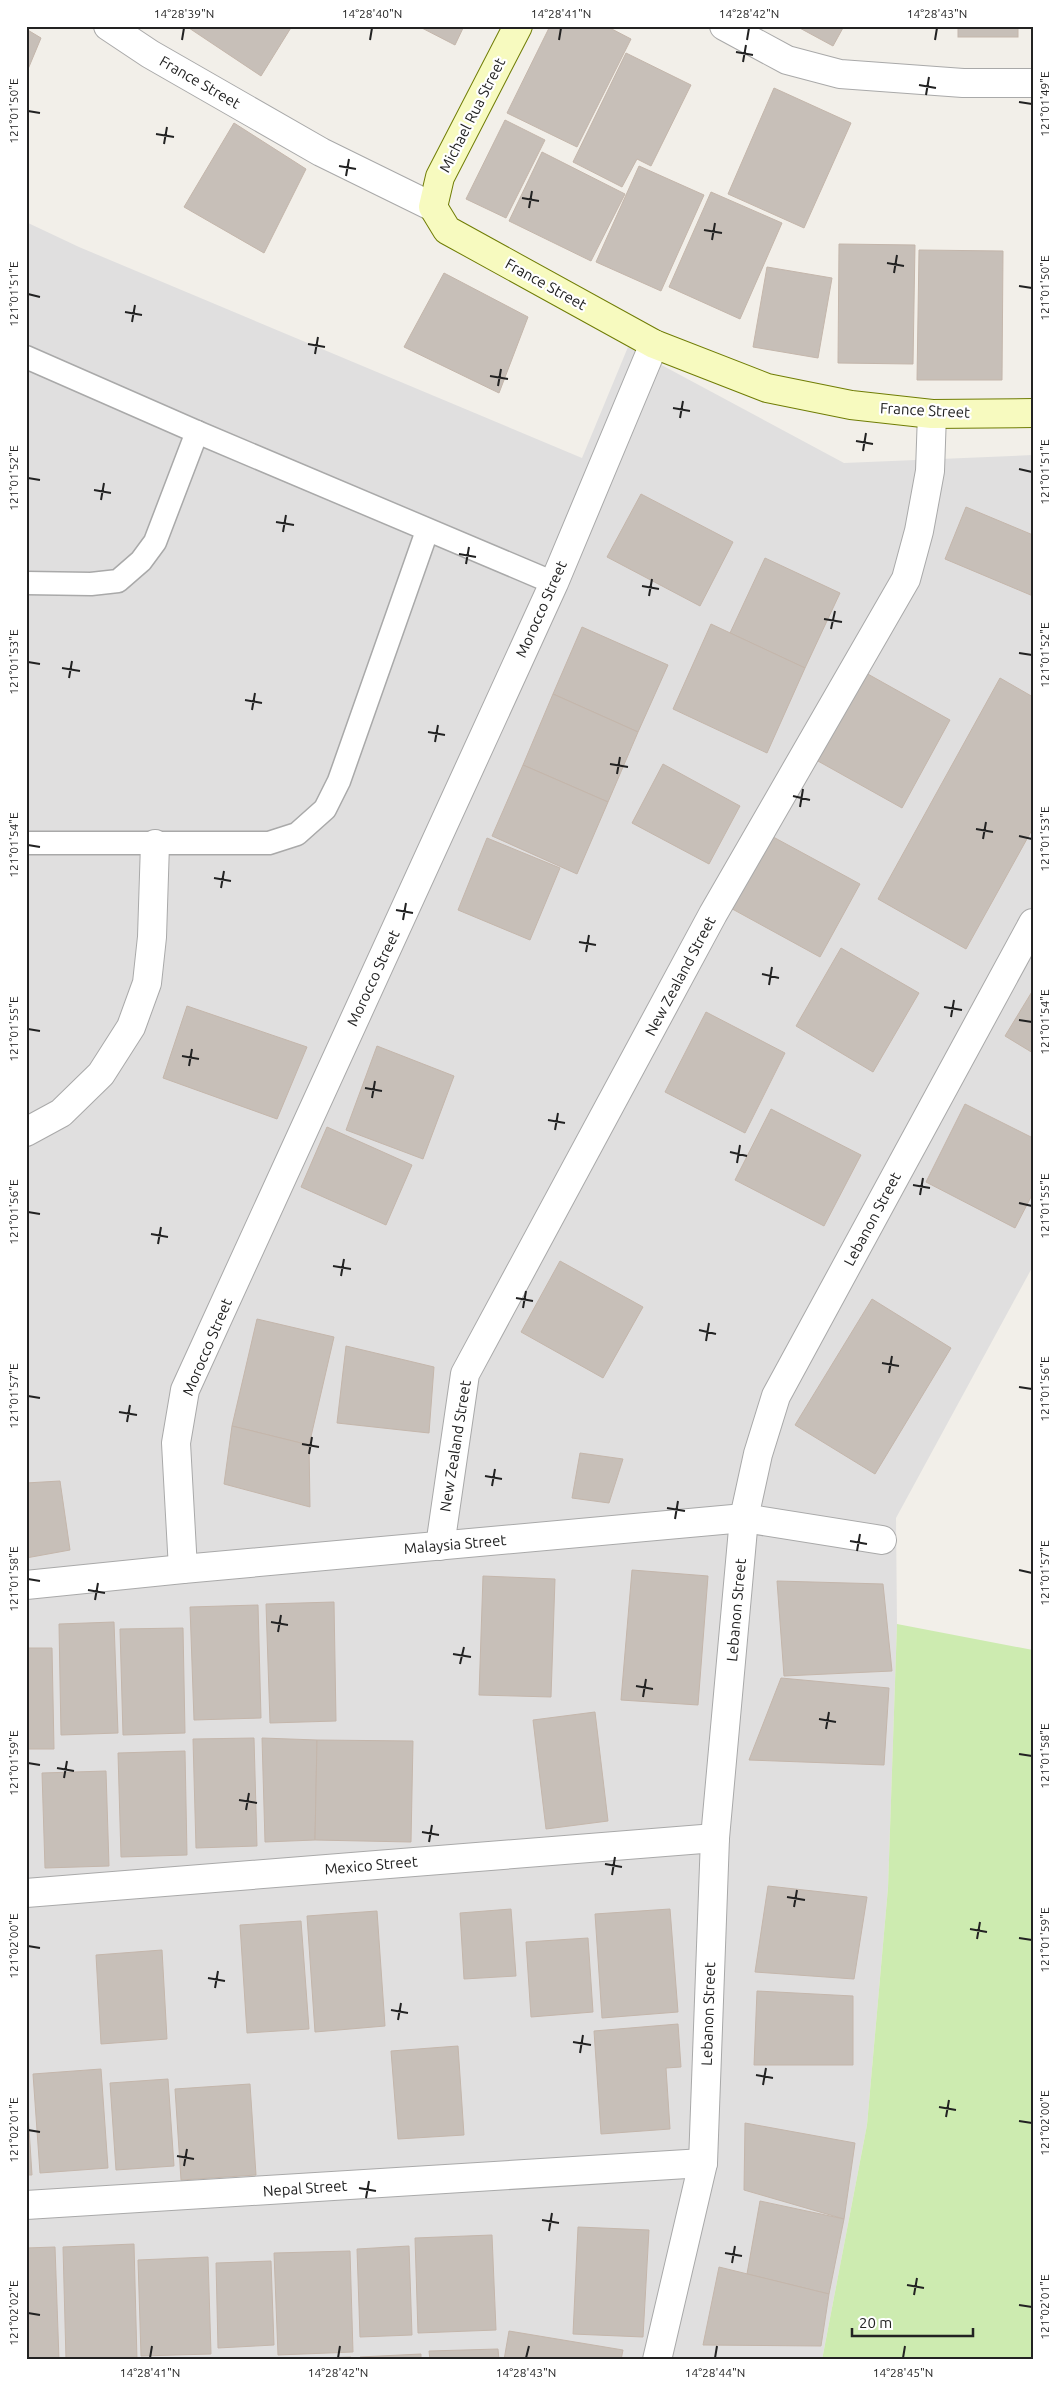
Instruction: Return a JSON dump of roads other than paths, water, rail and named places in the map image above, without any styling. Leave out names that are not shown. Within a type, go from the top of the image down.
[{"type":"main road","name":"Michael Rua Street","points":[[433,206],[440,177],[518,26]]},
{"type":"main road","name":"France Street","points":[[433,206],[447,230],[654,344],[767,388],[851,405],[932,414],[1033,412]]},
{"type":"street","points":[[724,26],[787,60],[840,74],[963,83],[1033,83]]},
{"type":"street","name":"France Street","points":[[113,28],[150,54],[321,152],[433,206]]},
{"type":"street","name":"Morocco Street","points":[[183,1569],[176,1443],[185,1390],[554,583],[654,344]]},
{"type":"street","name":"New Zealand Street","points":[[440,1546],[465,1374],[713,914],[906,579],[919,531],[930,471],[932,414]]},
{"type":"street","points":[[26,1132],[60,1113],[101,1074],[131,1027],[147,983],[152,937],[155,844]]},
{"type":"street","name":"Lebanon Street","points":[[657,2360],[703,2163],[715,1838],[744,1518],[758,1454],[776,1396],[1033,923]]},
{"type":"street","name":"Malaysia Street","points":[[26,1585],[744,1518],[882,1540]]},
{"type":"street","name":"Mexico Street","points":[[26,1893],[715,1838]]},
{"type":"street","name":"Nepal Street","points":[[26,2205],[703,2163]]},
{"type":"lane","points":[[26,357],[197,432],[554,583]]},
{"type":"lane","points":[[26,583],[91,584],[118,581],[142,562],[155,542],[197,432]]},
{"type":"lane","points":[[26,842],[270,843],[298,834],[325,808],[339,781],[427,530]]}]
